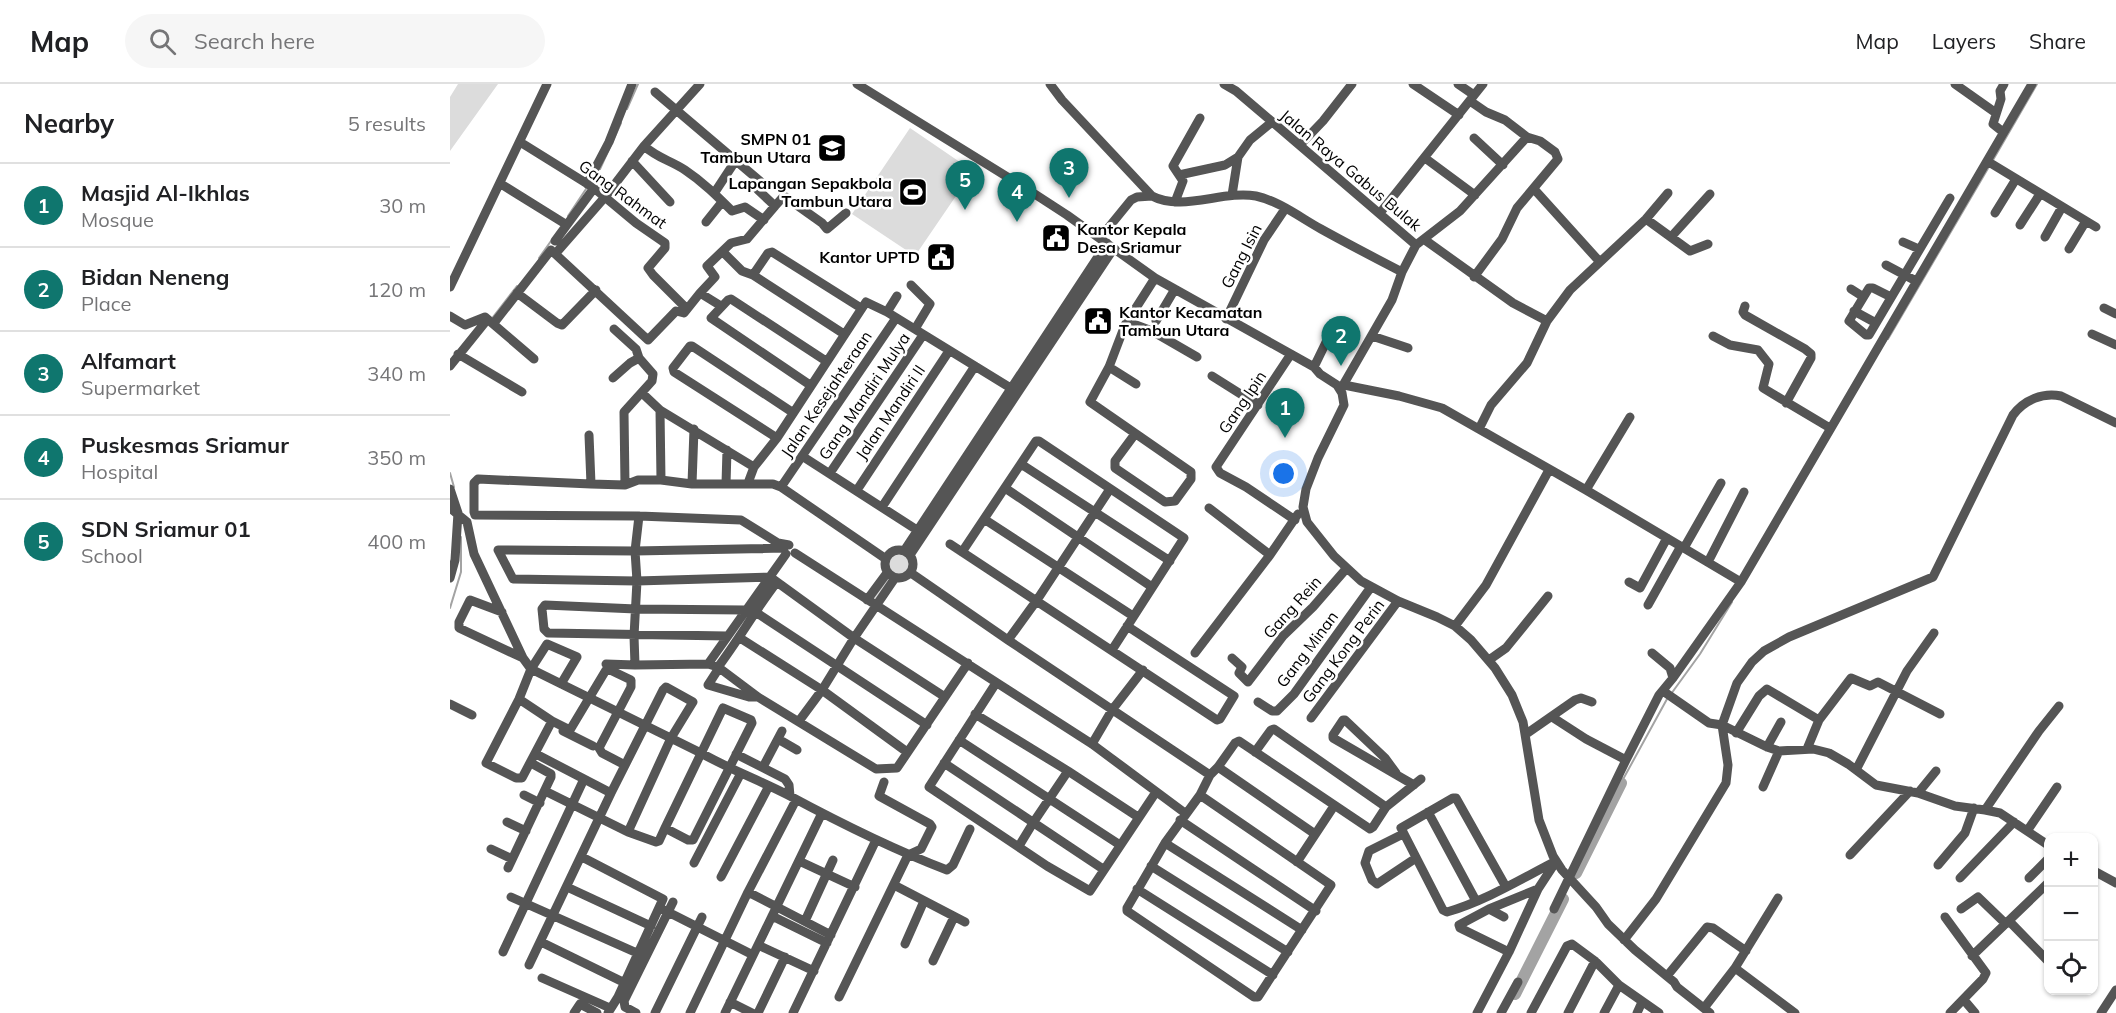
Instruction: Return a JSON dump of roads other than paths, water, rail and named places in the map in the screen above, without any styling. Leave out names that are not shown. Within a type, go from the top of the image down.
[{"type":"street","points":[[450,287],[547,84]]},
{"type":"street","points":[[555,241],[563,222],[591,186],[632,84]]},
{"type":"street","points":[[556,253],[605,197],[644,146],[700,84]]},
{"type":"street","points":[[859,84],[958,144],[1107,243],[1155,278],[1314,367],[1320,374],[1342,387],[1399,396],[1442,408],[1742,582]]},
{"type":"street","points":[[1050,84],[1062,100],[1152,196],[1160,200],[1175,202],[1232,195],[1257,197],[1285,209],[1401,277]]},
{"type":"street","name":"Jalan Raya Gabus Bulak","points":[[1224,84],[1238,88],[1300,146],[1380,213],[1420,242],[1401,277],[1392,300],[1342,387]]},
{"type":"street","points":[[1300,146],[1352,84]]},
{"type":"street","points":[[1413,84],[1459,115]]},
{"type":"street","points":[[1458,84],[1486,112],[1505,120],[1527,137],[1540,141],[1555,152],[1558,159],[1517,208],[1502,239],[1474,277]]},
{"type":"street","points":[[1380,213],[1483,84]]},
{"type":"street","points":[[1955,84],[1996,113]]},
{"type":"street","points":[[2003,132],[1993,124],[2004,84]]},
{"type":"street","points":[[1554,909],[1652,707],[1742,582],[1916,281],[1989,163],[2003,132],[2032,84]]},
{"type":"street","points":[[655,92],[762,183],[758,190],[775,206]]},
{"type":"street","points":[[1175,202],[1183,181],[1173,168],[1173,164],[1200,118]]},
{"type":"street","points":[[1179,175],[1220,167],[1238,157],[1253,137],[1272,122]]},
{"type":"street","points":[[1527,137],[1475,195],[1420,242],[1513,303],[1547,321]]},
{"type":"street","points":[[1474,138],[1503,165]]},
{"type":"street","name":"Gang Rahmat","points":[[520,142],[591,186],[636,223],[665,243],[665,248],[648,268],[687,309]]},
{"type":"street","points":[[644,146],[656,156],[672,162],[715,192],[732,211],[745,207],[764,220]]},
{"type":"street","points":[[1232,195],[1238,157]]},
{"type":"street","points":[[1425,158],[1475,195]]},
{"type":"street","points":[[715,192],[736,160]]},
{"type":"street","points":[[632,161],[670,202]]},
{"type":"street","points":[[1989,163],[2096,227]]},
{"type":"street","points":[[1995,213],[2016,179]]},
{"type":"street","points":[[501,184],[563,222]]},
{"type":"street","points":[[1534,189],[1599,261]]},
{"type":"street","points":[[1479,429],[1491,405],[1527,363],[1547,321],[1570,290],[1646,219],[1668,194]]},
{"type":"street","points":[[1671,237],[1710,194]]},
{"type":"street","points":[[2020,225],[2040,194]]},
{"type":"street","points":[[450,366],[458,354],[517,293],[551,250],[648,340],[676,311],[684,313],[715,277],[707,266],[731,243],[747,239],[784,196],[827,229],[846,213]]},
{"type":"street","points":[[907,553],[1084,283],[1131,200],[1137,197],[1152,196]]},
{"type":"street","points":[[1891,297],[1871,287],[1866,289],[1849,321],[1866,335],[1869,334],[1875,323],[1891,297],[1919,249],[1929,225],[1950,198]]},
{"type":"street","points":[[706,222],[722,202]]},
{"type":"street","points":[[2045,237],[2062,207]]},
{"type":"street","name":"Gang Isin","points":[[1226,319],[1264,240],[1285,209]]},
{"type":"street","points":[[1646,219],[1691,251],[1707,244]]},
{"type":"street","points":[[2069,249],[2086,221]]},
{"type":"street","points":[[1903,242],[1919,249]]},
{"type":"street","points":[[723,252],[742,271],[753,275],[844,334]]},
{"type":"street","points":[[753,275],[768,253],[772,252],[861,308]]},
{"type":"street","points":[[1886,265],[1916,281]]},
{"type":"street","points":[[1135,434],[1115,461],[1115,468],[1165,502],[1175,501],[1191,479],[1191,472],[1092,404],[1090,400],[1109,367],[1128,322],[1155,278]]},
{"type":"street","name":"Gang Mandiri Mulya","points":[[830,473],[919,332],[930,304],[911,285]]},
{"type":"street","points":[[1156,321],[1175,289]]},
{"type":"street","points":[[1851,289],[1862,296]]},
{"type":"street","points":[[517,293],[562,325],[596,290]]},
{"type":"street","points":[[700,293],[722,306]]},
{"type":"street","points":[[887,312],[897,296]]},
{"type":"street","points":[[810,385],[711,318],[731,299],[826,361]]},
{"type":"street","points":[[748,483],[754,467],[777,438],[792,412],[867,302],[1013,390]]},
{"type":"street","points":[[1745,306],[1743,312],[1745,315],[1811,354],[1811,358],[1786,402]]},
{"type":"street","points":[[2104,308],[2116,314]]},
{"type":"street","points":[[1854,311],[1875,323]]},
{"type":"street","points":[[450,316],[465,325],[485,316],[534,359]]},
{"type":"street","name":"Jalan Kesejahteraan","points":[[781,488],[896,318]]},
{"type":"street","points":[[1128,322],[1152,331],[1197,357]]},
{"type":"street","points":[[614,329],[636,349],[639,358],[653,372],[652,381],[624,412],[625,485]]},
{"type":"street","points":[[1314,367],[1332,330]]},
{"type":"street","points":[[2092,334],[2116,345]]},
{"type":"street","points":[[1372,336],[1408,348]]},
{"type":"street","points":[[1713,336],[1730,345],[1758,350],[1769,364],[1762,384],[1763,388],[1830,428]]},
{"type":"street","points":[[777,438],[674,372],[673,368],[692,346],[792,412]]},
{"type":"street","name":"Jalan Mandiri II","points":[[856,490],[949,351]]},
{"type":"street","points":[[458,354],[522,392]]},
{"type":"street","name":"Gang Ipin","points":[[1291,354],[1216,465],[1220,473],[1295,519]]},
{"type":"street","points":[[613,378],[639,358]]},
{"type":"street","points":[[882,507],[975,366]]},
{"type":"street","points":[[1109,367],[1136,384]]},
{"type":"street","points":[[1212,376],[1258,405]]},
{"type":"street","points":[[1342,387],[1343,411],[1311,474],[1304,496],[1303,507],[1307,522],[1346,569],[1361,581],[1398,602],[1455,626],[1489,660],[1519,708],[1526,734],[1539,820],[1556,861],[1569,878],[1624,940],[1707,1011],[1778,898]]},
{"type":"street","points":[[642,393],[660,410],[754,467]]},
{"type":"street","points":[[1624,940],[1662,889],[1726,783],[1728,765],[1722,725],[1737,683],[1752,662],[1764,651],[1789,637],[1933,577],[2013,415],[2025,403],[2053,394],[2116,423]]},
{"type":"street","points":[[660,410],[661,480]]},
{"type":"street","points":[[1586,490],[1630,417]]},
{"type":"street","points":[[692,484],[694,429]]},
{"type":"street","points":[[589,435],[591,484]]},
{"type":"street","points":[[962,552],[1038,440],[1184,538],[1112,650]]},
{"type":"street","points":[[726,484],[727,450]]},
{"type":"street","points":[[802,456],[917,530]]},
{"type":"street","points":[[1022,464],[1170,561]]},
{"type":"street","points":[[907,553],[917,530],[963,467]]},
{"type":"street","points":[[1455,626],[1486,585],[1549,470]]},
{"type":"street","points":[[886,559],[781,488],[770,483],[692,484],[661,480],[638,480],[625,485],[477,480],[474,483],[474,514],[477,515],[639,516],[741,520],[1092,744],[1156,792],[1183,817],[1316,911]]},
{"type":"street","points":[[1648,605],[1721,483]]},
{"type":"street","points":[[1005,488],[1152,587]]},
{"type":"street","points":[[450,489],[454,510],[455,560],[450,578]]},
{"type":"street","points":[[1008,640],[1110,489]]},
{"type":"street","points":[[1708,562],[1744,492]]},
{"type":"street","points":[[1195,653],[1270,555],[1303,507]]},
{"type":"street","points":[[1209,508],[1270,555]]},
{"type":"street","points":[[454,510],[467,522],[474,554],[531,669],[876,840],[947,870],[951,869],[970,829]]},
{"type":"street","points":[[634,666],[637,580],[635,551],[639,516]]},
{"type":"street","points":[[984,519],[1133,616]]},
{"type":"street","points":[[1640,588],[1667,538]]},
{"type":"street","points":[[950,544],[1220,720],[1234,697],[1127,626]]},
{"type":"street","points":[[788,550],[498,550],[513,579],[774,580],[854,638],[945,697]]},
{"type":"street","points":[[758,697],[749,697],[708,685],[727,636],[774,580],[788,550]]},
{"type":"street","points":[[891,575],[885,563],[886,559],[892,552],[907,553]]},
{"type":"street","points":[[891,575],[904,578],[911,573],[914,564],[907,553]]},
{"type":"street","points":[[455,560],[474,554]]},
{"type":"street","name":"Gang Rein","points":[[1232,658],[1242,667],[1239,673],[1248,682],[1284,636],[1346,569]]},
{"type":"street","points":[[911,573],[1210,775]]},
{"type":"street","points":[[867,600],[891,575]]},
{"type":"street","points":[[799,721],[822,690],[876,606],[891,575]]},
{"type":"street","points":[[1629,582],[1653,596]]},
{"type":"street","name":"Gang Minan","points":[[1258,702],[1272,711],[1278,711],[1294,694],[1371,587]]},
{"type":"street","points":[[1489,660],[1506,648],[1548,596]]},
{"type":"street","points":[[502,612],[470,600],[459,622],[459,628],[524,658]]},
{"type":"street","name":"Gang Kong Perin","points":[[1311,718],[1398,602]]},
{"type":"street","points":[[727,636],[548,633],[544,629],[542,609],[545,605],[750,611],[927,725]]},
{"type":"street","points":[[715,667],[740,638],[750,611]]},
{"type":"street","points":[[1856,770],[1909,667],[1934,633]]},
{"type":"street","points":[[740,638],[822,690],[907,753]]},
{"type":"street","points":[[551,723],[531,764],[520,779],[486,763],[519,699],[531,669],[549,643],[577,657],[561,684]]},
{"type":"street","points":[[1652,653],[1670,668],[1673,678]]},
{"type":"street","points":[[606,664],[715,667],[758,697],[876,769],[897,768],[968,663]]},
{"type":"street","points":[[551,723],[570,730],[606,670],[631,680],[632,684],[599,748],[602,753],[625,765]]},
{"type":"street","points":[[1092,744],[1112,710],[1143,670]]},
{"type":"street","points":[[1807,749],[1819,720],[1850,678],[1869,686],[1878,682],[1940,714]]},
{"type":"street","points":[[996,683],[929,787],[1047,866],[1090,891],[1156,792]]},
{"type":"street","points":[[530,966],[644,725],[666,687],[693,702],[671,738],[628,832]]},
{"type":"street","points":[[1736,733],[1759,696],[1767,689],[1819,720]]},
{"type":"street","points":[[1663,691],[1709,723],[1722,725],[1767,747],[1779,751],[1807,749],[1829,753],[1876,785],[1914,792],[1955,806],[2000,813],[2044,842]]},
{"type":"street","points":[[1526,734],[1577,698],[1592,702]]},
{"type":"street","points":[[519,699],[551,723],[593,746]]},
{"type":"street","points":[[450,704],[472,715]]},
{"type":"street","points":[[1985,810],[2039,731],[2059,706]]},
{"type":"street","points":[[545,791],[628,832],[659,841],[665,828],[701,753],[725,708],[751,721],[693,840],[688,840],[665,828]]},
{"type":"street","points":[[975,714],[1138,817]]},
{"type":"street","points":[[1552,717],[1586,739],[1626,760]]},
{"type":"street","points":[[1200,795],[1331,885],[1260,995],[1254,997],[1127,911],[1126,908],[1165,843],[1200,795],[1210,775],[1237,741],[1370,829],[1386,807],[1417,782],[1396,773],[1334,738],[1333,734],[1343,720],[1385,758],[1396,773]]},
{"type":"street","points":[[1767,747],[1781,722]]},
{"type":"street","points":[[1255,752],[1271,729],[1274,729],[1386,807]]},
{"type":"street","points":[[763,767],[780,735],[797,750]]},
{"type":"street","points":[[959,740],[1120,845]]},
{"type":"street","points":[[1763,787],[1779,751]]},
{"type":"street","points":[[536,754],[611,793]]},
{"type":"street","points":[[690,1013],[793,798],[788,782],[736,754]]},
{"type":"street","points":[[944,763],[1103,870]]},
{"type":"street","points":[[491,849],[510,864],[540,802],[551,774],[531,764]]},
{"type":"street","points":[[1218,767],[1315,834]]},
{"type":"street","points":[[1019,846],[1068,771]]},
{"type":"street","points":[[1850,855],[1936,771]]},
{"type":"street","points":[[694,863],[741,772]]},
{"type":"street","points":[[503,952],[584,779]]},
{"type":"street","points":[[840,997],[908,855],[921,849],[932,827],[879,796],[884,782]]},
{"type":"street","points":[[721,877],[769,786]]},
{"type":"street","points":[[2027,831],[2057,787]]},
{"type":"street","points":[[524,795],[540,802]]},
{"type":"street","points":[[1506,887],[1458,800],[1453,798],[1401,827],[1445,912],[1476,901],[1506,887],[1556,861]]},
{"type":"street","points":[[1297,862],[1334,806]]},
{"type":"street","points":[[1938,866],[1965,833],[1974,808]]},
{"type":"street","points":[[1428,812],[1476,901]]},
{"type":"street","points":[[724,1013],[822,813]]},
{"type":"street","points":[[507,822],[526,831]]},
{"type":"street","points":[[1960,878],[2014,822]]},
{"type":"street","points":[[1403,834],[1369,851],[1365,863],[1372,880],[1377,884],[1416,858]]},
{"type":"street","points":[[793,1013],[876,840]]},
{"type":"street","points":[[1165,843],[1302,930]]},
{"type":"street","points":[[542,978],[609,1011],[621,999],[664,910],[662,897],[582,857]]},
{"type":"street","points":[[805,921],[833,860]]},
{"type":"street","points":[[799,861],[855,887]]},
{"type":"street","points":[[1476,1013],[1509,952],[1538,889],[1556,861]]},
{"type":"street","points":[[2030,878],[2044,864]]},
{"type":"street","points":[[1151,866],[1288,951]]},
{"type":"street","points":[[2098,873],[2115,881]]},
{"type":"street","points":[[894,885],[965,922]]},
{"type":"street","points":[[567,887],[651,926]]},
{"type":"street","points":[[1972,957],[2045,887]]},
{"type":"street","points":[[1137,889],[1273,975]]},
{"type":"street","points":[[1509,952],[1459,928],[1461,923],[1538,889]]},
{"type":"street","points":[[748,892],[805,921],[829,939]]},
{"type":"street","points":[[511,897],[637,953]]},
{"type":"street","points":[[1961,909],[1976,898],[1980,898],[2044,956]]},
{"type":"street","points":[[905,944],[924,901]]},
{"type":"street","points":[[636,1013],[625,1007],[621,999],[623,982],[651,926],[673,902]]},
{"type":"street","points":[[1489,909],[1504,917]]},
{"type":"street","points":[[664,910],[699,921],[725,940],[753,955]]},
{"type":"street","points":[[772,916],[829,939]]},
{"type":"street","points":[[1945,916],[1972,957],[1985,970],[1985,975],[1950,1013]]},
{"type":"street","points":[[933,961],[954,917]]},
{"type":"street","points":[[655,1013],[699,921]]},
{"type":"street","points":[[1667,976],[1707,927],[1713,928],[1746,951]]},
{"type":"street","points":[[541,942],[623,982]]},
{"type":"street","points":[[1531,1013],[1569,944],[1574,944],[1619,985],[1659,1013]]},
{"type":"street","points":[[758,945],[814,971]]},
{"type":"street","points":[[758,1013],[785,957]]},
{"type":"street","points":[[1568,1013],[1595,961]]},
{"type":"street","points":[[1735,968],[1795,1013]]},
{"type":"street","points":[[1502,1013],[1518,982]]},
{"type":"street","points":[[1604,1013],[1619,985]]},
{"type":"street","points":[[2101,1013],[2116,990]]},
{"type":"street","points":[[1964,1000],[1975,1013]]},
{"type":"street","points":[[730,1002],[752,1013]]},
{"type":"street","points":[[1637,1013],[1642,1002]]},
{"type":"street","points":[[574,1013],[580,1004],[597,1013]]},
{"type":"waterway","points":[[627,109],[638,84]]},
{"type":"waterway","points":[[1993,160],[2037,84]]},
{"type":"waterway","points":[[600,169],[621,123]]},
{"type":"waterway","points":[[1888,339],[1990,165]]},
{"type":"waterway","points":[[568,216],[588,186]]},
{"type":"waterway","points":[[539,258],[551,241]]},
{"type":"waterway","points":[[493,317],[517,286]]},
{"type":"waterway","points":[[450,473],[454,487]]},
{"type":"waterway","points":[[450,608],[461,572],[461,537]]},
{"type":"waterway","points":[[1671,694],[1700,654],[1732,602]]},
{"type":"waterway","points":[[1621,783],[1667,699]]},
{"type":"waterway","points":[[1576,873],[1621,783]]},
{"type":"waterway","points":[[1515,994],[1563,899]]},
{"type":"place","name":"SMPN 01 Tambun Utara","points":[[832,148]]},
{"type":"place","name":"Lapangan Sepakbola Tambun Utara","points":[[913,192]]},
{"type":"place","name":"Alfamart","points":[[1069,198]]},
{"type":"place","name":"SDN Sriamur 01","points":[[965,210]]},
{"type":"place","name":"Puskesmas Sriamur","points":[[1017,222]]},
{"type":"place","name":"Kantor Kepala Desa Sriamur","points":[[1056,238]]},
{"type":"place","name":"Kantor UPTD","points":[[941,257]]},
{"type":"place","name":"Kantor Kecamatan Tambun Utara","points":[[1098,321]]},
{"type":"place","name":"Bidan Neneng","points":[[1341,366]]},
{"type":"place","name":"Masjid Al-Ikhlas","points":[[1285,438]]}]
